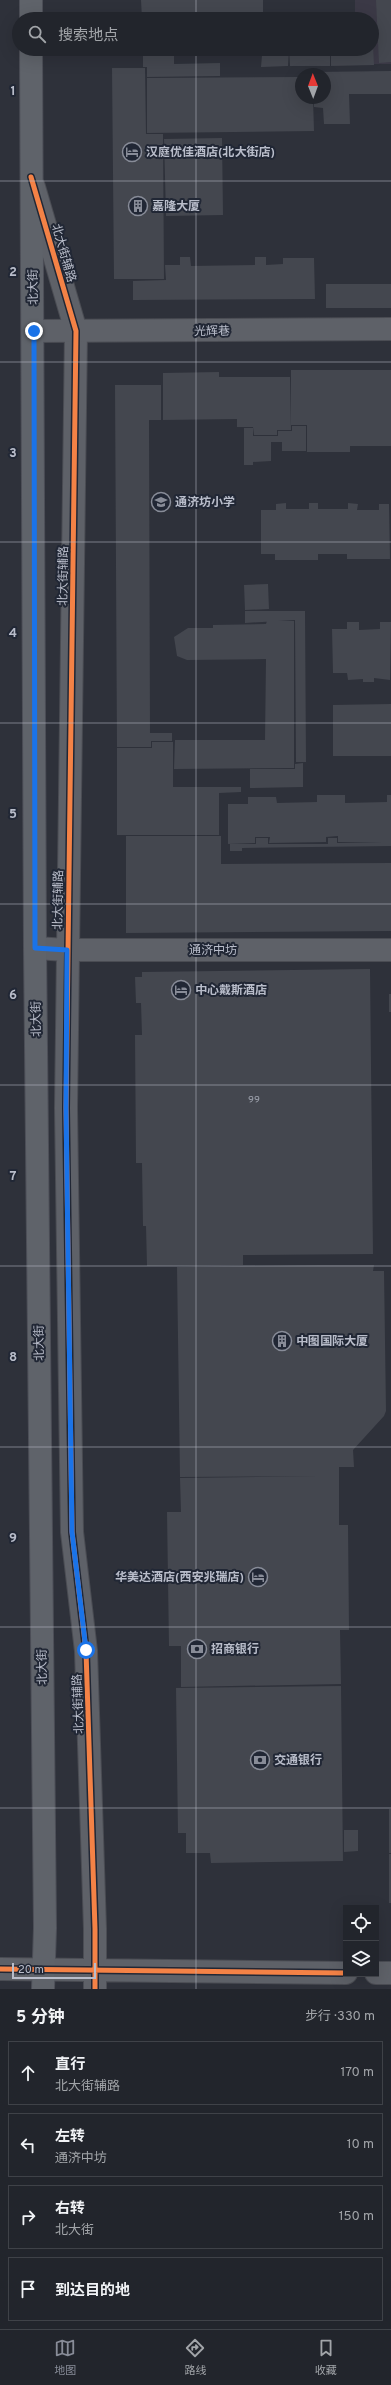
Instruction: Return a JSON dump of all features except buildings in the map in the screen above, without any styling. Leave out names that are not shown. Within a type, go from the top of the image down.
[{"type":"main road","points":[[31,0],[31,12]]},
{"type":"main road","name":"北大街","points":[[31,56],[31,177],[34,331],[35,948],[43,1979]]},
{"type":"street","name":"北大街辅路","points":[[31,177],[76,331],[66,1108],[72,1532],[86,1650],[95,1980]]},
{"type":"street","name":"光辉巷","points":[[34,331],[391,329]]},
{"type":"street","name":"通济中坊","points":[[35,948],[67,950],[391,950]]},
{"type":"street","points":[[0,1969],[43,1979],[95,1980],[343,1972]]},
{"type":"street","points":[[379,1973],[391,1973]]},
{"type":"shaded area","points":[[355,0],[391,0],[391,64],[355,64],[364,56],[379,56],[379,12],[355,12]]},
{"type":"cycle path","points":[[31,177],[76,331],[66,1108],[72,1532],[86,1651],[95,1929],[95,1989]]},
{"type":"cycle path","points":[[0,1969],[343,1973]]},
{"type":"place","name":"汉庭优佳酒店(北大街店)","points":[[132,152]]},
{"type":"place","name":"嘉隆大厦","points":[[138,206]]},
{"type":"place","name":"通济坊小学","points":[[161,502]]},
{"type":"place","name":"中心戴斯酒店","points":[[181,990]]},
{"type":"place","name":"中图国际大厦","points":[[282,1341]]},
{"type":"place","name":"华美达酒店(西安兆瑞店)","points":[[258,1577]]},
{"type":"place","name":"招商银行","points":[[197,1649]]},
{"type":"place","name":"交通银行","points":[[260,1760]]},
{"type":"route","points":[[34,331],[35,948],[67,950],[66,1108],[72,1532],[86,1650]]}]
